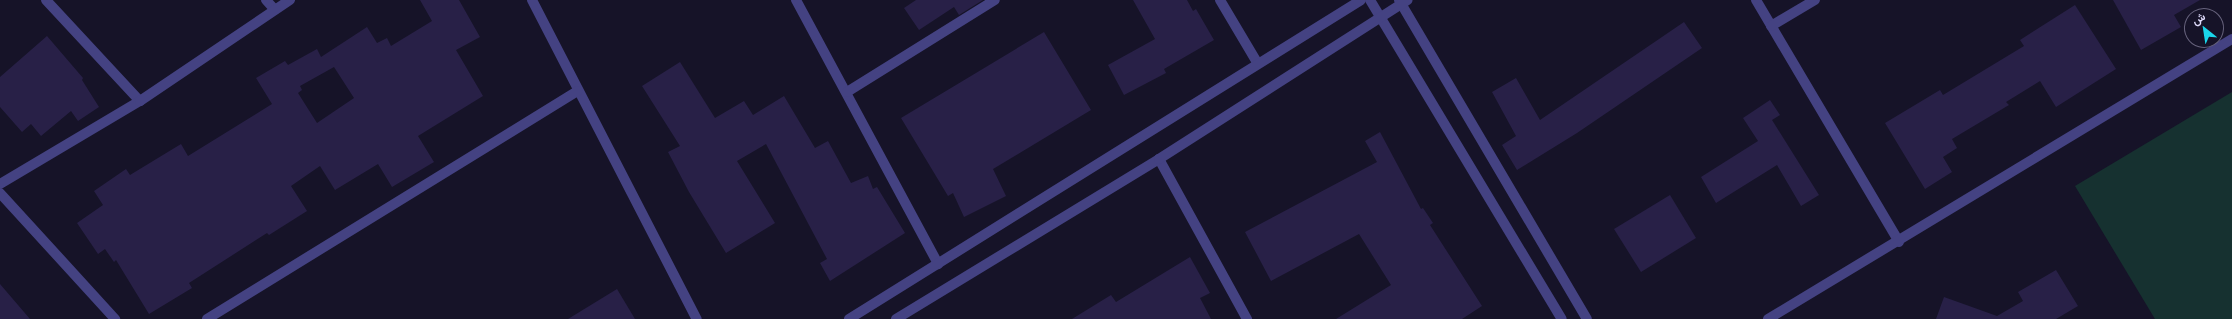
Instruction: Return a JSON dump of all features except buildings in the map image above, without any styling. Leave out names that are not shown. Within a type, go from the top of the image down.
[{"type":"street","points":[[46,0],[140,101]]},
{"type":"street","points":[[266,0],[275,10]]},
{"type":"street","points":[[0,184],[140,101],[290,0]]},
{"type":"street","points":[[532,0],[697,319]]},
{"type":"street","points":[[796,0],[847,92],[938,264]]},
{"type":"street","points":[[847,92],[995,0]]},
{"type":"street","points":[[1220,0],[1258,64]]},
{"type":"street","points":[[849,319],[1361,0]]},
{"type":"street","points":[[1370,0],[1562,319]]},
{"type":"street","points":[[1756,0],[1899,242]]},
{"type":"street","points":[[1771,26],[1815,0]]},
{"type":"street","points":[[896,319],[1159,159],[1381,18],[1403,1],[1587,319]]},
{"type":"street","points":[[1768,319],[1899,242],[2232,39]]},
{"type":"street","points":[[207,319],[578,91]]},
{"type":"street","points":[[1159,159],[1247,319]]},
{"type":"street","points":[[0,194],[115,319]]},
{"type":"green space","points":[[2232,92],[2232,319],[2155,319],[2075,186]]}]
